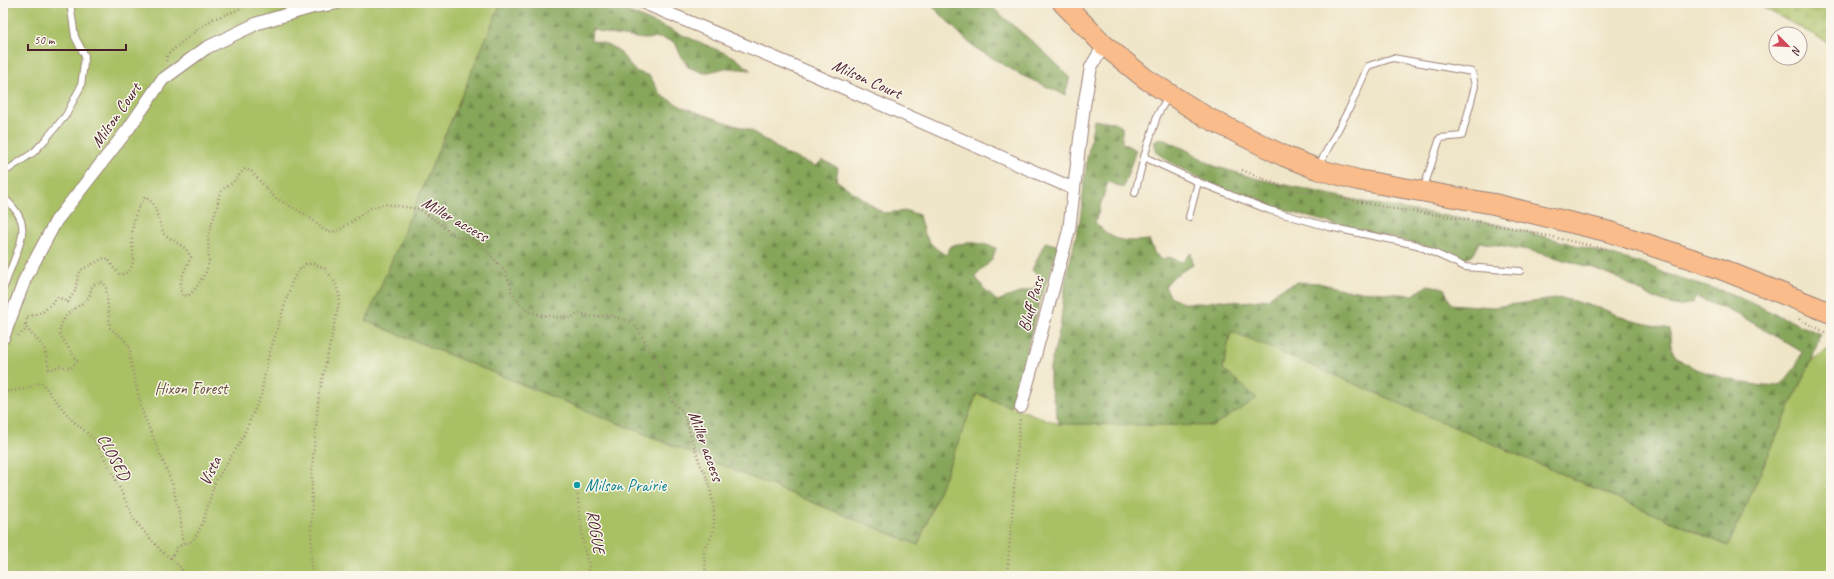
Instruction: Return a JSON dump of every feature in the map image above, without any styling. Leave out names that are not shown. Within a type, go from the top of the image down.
[{"type":"main road","points":[[1063,3],[1104,45],[1146,79],[1206,117],[1244,138],[1284,156],[1317,169],[1358,180],[1502,206],[1645,242],[1758,283],[1831,313]]},
{"type":"street","name":"Milson Court","points":[[3,338],[25,279],[56,221],[124,134],[162,80],[206,48],[258,23],[313,7],[338,3]]},
{"type":"street","name":"Milson Court","points":[[644,3],[794,66],[1074,189]]},
{"type":"street","name":"Bluff Pass","points":[[1021,407],[1069,230],[1084,106],[1091,67],[1104,45]]},
{"type":"lane","points":[[3,173],[34,152],[46,140],[66,115],[81,86],[85,56],[75,37],[70,3]]},
{"type":"lane","points":[[1317,169],[1351,105],[1368,66],[1393,58],[1472,72],[1476,86],[1462,136],[1440,138],[1422,191]]},
{"type":"lane","points":[[1135,194],[1144,157],[1157,116],[1170,94]]},
{"type":"lane","points":[[1144,157],[1198,182],[1269,210],[1314,223],[1417,245],[1465,267],[1520,271]]},
{"type":"lane","points":[[1189,217],[1198,182]]},
{"type":"lane","points":[[3,197],[19,214],[23,226],[18,251],[3,288]]},
{"type":"path","points":[[162,80],[168,54],[213,19],[238,10],[245,3]]},
{"type":"path","name":"Miller access","points":[[26,324],[28,318],[43,312],[58,297],[68,302],[75,291],[78,276],[81,270],[104,258],[109,259],[112,266],[120,275],[128,272],[134,261],[132,228],[138,206],[145,197],[153,203],[164,234],[186,249],[191,257],[182,274],[180,284],[181,294],[188,296],[196,288],[206,272],[208,262],[208,236],[217,208],[219,195],[223,189],[232,183],[245,169],[252,172],[274,197],[308,216],[324,230],[329,232],[338,231],[371,208],[384,204],[419,209],[437,221],[450,234],[461,238],[469,237],[483,246],[505,272],[510,283],[511,291],[520,304],[528,311],[541,315],[571,318],[578,313],[594,317],[610,315],[630,322],[638,329],[650,352],[655,355],[673,403],[683,411],[700,464],[705,471],[713,503],[714,518],[714,531],[704,549],[706,576]]},
{"type":"path","points":[[1242,170],[1288,188],[1395,209],[1452,217],[1522,230],[1613,251]]},
{"type":"path","name":"Vista","points":[[11,314],[26,324],[27,329],[44,347],[49,369],[53,370],[59,366],[71,368],[77,361],[59,333],[61,324],[70,311],[88,298],[91,287],[96,283],[102,282],[106,286],[110,328],[124,339],[130,348],[130,359],[142,410],[172,483],[181,521],[182,540],[184,543],[189,543],[195,538],[203,522],[215,482],[241,441],[261,394],[268,358],[292,282],[298,271],[306,264],[314,264],[325,269],[335,282],[340,298],[319,394],[312,469],[311,576]]},
{"type":"path","points":[[1797,318],[1831,335]]},
{"type":"path","name":"CLOSED","points":[[3,392],[28,388],[41,382],[70,418],[94,439],[112,472],[135,521],[162,552],[171,558],[188,576]]},
{"type":"path","points":[[1007,576],[1021,407]]},
{"type":"path","name":"ROGUE","points":[[578,491],[584,549],[590,566],[587,576]]},
{"type":"path","points":[[171,558],[177,548],[184,543]]},
{"type":"green space","name":"Hixon Forest","points":[[3,3],[501,3],[366,321],[918,545],[977,394],[1059,424],[1223,369],[1231,331],[1728,546],[1812,360],[1831,347],[1831,576],[3,576]]},
{"type":"green space","points":[[501,3],[608,3],[734,57],[751,70],[726,68],[704,73],[688,67],[675,42],[661,38],[644,39],[608,34],[592,29],[591,40],[606,44],[618,50],[635,71],[650,76],[661,95],[682,107],[752,131],[786,154],[816,166],[822,160],[838,168],[836,180],[883,213],[907,211],[919,215],[925,234],[930,243],[946,255],[951,246],[963,243],[979,243],[996,248],[992,260],[975,276],[985,290],[997,301],[1028,290],[1033,290],[1040,276],[1032,270],[1045,242],[1059,246],[1041,298],[1011,407],[977,394],[918,545],[366,321]]},
{"type":"green space","points":[[931,3],[987,3],[1042,50],[1070,77],[1065,95],[1021,75],[972,46],[934,8]]},
{"type":"green space","points":[[1754,3],[1831,3],[1831,44],[1808,32],[1808,26],[1797,26]]},
{"type":"green space","points":[[1094,120],[1114,122],[1122,127],[1122,143],[1136,150],[1123,188],[1108,182],[1095,222],[1107,234],[1119,239],[1132,241],[1149,240],[1155,254],[1163,260],[1169,257],[1182,262],[1191,253],[1193,265],[1174,276],[1165,286],[1170,296],[1183,303],[1204,303],[1220,300],[1243,302],[1268,299],[1279,290],[1297,282],[1319,283],[1346,290],[1413,295],[1428,285],[1444,288],[1451,304],[1493,307],[1562,298],[1603,309],[1629,320],[1670,329],[1672,349],[1681,361],[1716,376],[1755,385],[1768,386],[1782,384],[1795,368],[1802,352],[1741,316],[1696,297],[1692,303],[1679,306],[1666,303],[1647,295],[1618,278],[1593,268],[1528,250],[1479,242],[1472,256],[1461,259],[1415,244],[1311,218],[1246,198],[1214,185],[1157,153],[1154,141],[1160,138],[1185,149],[1214,166],[1258,179],[1374,204],[1506,226],[1648,265],[1664,273],[1729,293],[1820,334],[1812,360],[1728,546],[1231,331],[1223,369],[1257,398],[1214,426],[1059,424],[1050,385],[1050,367],[1060,328],[1066,277],[1080,220],[1087,159]]},
{"type":"place","name":"Milson Prairie","points":[[577,485]]}]
